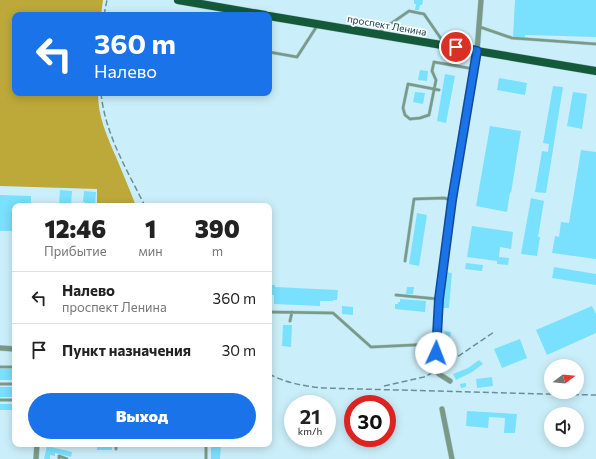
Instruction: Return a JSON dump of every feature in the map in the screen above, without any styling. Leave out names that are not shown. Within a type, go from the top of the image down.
[{"type":"main road","points":[[180,0],[244,12]]},
{"type":"main road","name":"проспект Ленина","points":[[272,16],[596,71]]},
{"type":"street","points":[[450,381],[439,374],[436,369],[435,344],[439,326],[439,299],[452,200],[477,51],[481,0]]},
{"type":"street","points":[[0,348],[12,348]]},
{"type":"street","points":[[442,409],[452,459]]},
{"type":"street","points":[[36,459],[37,447]]},
{"type":"lane","points":[[376,34],[409,12],[424,14],[445,45]]},
{"type":"lane","points":[[272,53],[297,57],[319,24]]},
{"type":"lane","points":[[480,27],[512,38],[596,44]]},
{"type":"lane","points":[[439,90],[434,89],[408,84],[403,108],[404,115],[410,119],[429,115],[434,89],[436,80],[432,71],[434,62],[474,69]]},
{"type":"lane","points":[[405,261],[414,199],[444,198],[452,200]]},
{"type":"lane","points":[[396,295],[439,299]]},
{"type":"lane","points":[[272,312],[333,313],[371,347],[435,344]]},
{"type":"lane","points":[[290,321],[292,312]]},
{"type":"lane","points":[[0,368],[12,367]]},
{"type":"lane","points":[[0,384],[12,384]]},
{"type":"lane","points":[[0,400],[12,400]]},
{"type":"lane","points":[[206,447],[206,459]]},
{"type":"lane","points":[[59,459],[59,456],[67,459]]},
{"type":"shaded area","points":[[0,0],[103,0],[101,12],[12,12],[12,96],[98,96],[98,102],[109,142],[135,203],[97,203],[97,189],[0,186]]},
{"type":"building","points":[[414,0],[423,0],[419,10],[415,10],[416,4],[414,4]]},
{"type":"building","points":[[515,0],[596,0],[596,37],[525,35],[525,37],[513,37]]},
{"type":"building","points":[[420,70],[428,71],[427,81],[418,80]]},
{"type":"building","points":[[445,74],[455,76],[446,123],[437,121]]},
{"type":"building","points":[[499,78],[527,83],[525,95],[497,90]]},
{"type":"building","points":[[553,86],[563,87],[546,193],[535,192],[542,151],[548,152],[549,144],[543,143]]},
{"type":"building","points":[[415,92],[425,93],[423,104],[413,102]]},
{"type":"building","points":[[573,92],[587,94],[582,129],[567,126]]},
{"type":"building","points":[[490,126],[521,131],[507,212],[476,206]]},
{"type":"building","points":[[581,150],[596,152],[596,259],[552,253],[555,236],[559,237],[561,222],[569,223]]},
{"type":"building","points":[[60,190],[72,191],[71,203],[59,203]]},
{"type":"building","points":[[84,191],[96,192],[95,203],[83,202]]},
{"type":"building","points":[[0,195],[31,196],[31,203],[12,203],[12,231],[0,231]]},
{"type":"building","points":[[531,198],[544,201],[538,237],[540,237],[537,256],[521,254]]},
{"type":"building","points":[[417,213],[427,215],[419,266],[409,264]]},
{"type":"building","points":[[472,226],[513,232],[511,249],[500,247],[499,257],[509,258],[508,265],[497,264],[497,261],[467,257]]},
{"type":"building","points":[[466,263],[483,265],[482,271],[465,269]]},
{"type":"building","points":[[554,267],[596,274],[596,285],[552,278]]},
{"type":"building","points":[[446,272],[452,273],[449,308],[443,308]]},
{"type":"building","points":[[272,285],[275,285],[275,287],[338,290],[337,300],[320,301],[320,306],[274,304],[274,295],[272,295]]},
{"type":"building","points":[[407,287],[414,287],[413,294],[406,294]]},
{"type":"building","points":[[400,299],[426,301],[425,312],[395,309],[395,304],[400,302]]},
{"type":"building","points":[[342,306],[353,307],[353,315],[342,314]]},
{"type":"building","points":[[592,306],[596,314],[596,333],[547,355],[536,330]]},
{"type":"building","points":[[283,325],[292,325],[291,347],[282,346]]},
{"type":"building","points":[[445,331],[451,332],[450,337],[444,336]]},
{"type":"building","points":[[520,339],[527,358],[502,368],[494,349]]},
{"type":"building","points":[[479,360],[483,364],[472,372],[456,380],[453,374],[468,368]]},
{"type":"building","points":[[0,369],[12,369],[12,380],[0,380]]},
{"type":"building","points":[[492,377],[493,386],[477,388],[476,379]]},
{"type":"building","points":[[466,383],[466,387],[461,388],[460,384]]},
{"type":"building","points":[[0,387],[12,387],[12,397],[0,397]]},
{"type":"building","points":[[0,404],[12,404],[12,410],[0,410]]},
{"type":"building","points":[[467,411],[517,414],[515,433],[504,433],[505,418],[489,417],[488,428],[466,426]]},
{"type":"building","points":[[47,447],[72,452],[71,457],[55,453],[55,456],[50,455],[50,459],[44,459]]},
{"type":"building","points":[[97,447],[112,447],[112,450],[97,450]]},
{"type":"building","points":[[211,447],[221,447],[220,459],[211,459]]},
{"type":"railway","points":[[105,12],[107,0]]},
{"type":"railway","points":[[101,96],[103,108],[112,137],[124,165],[143,203]]},
{"type":"railway","points":[[384,386],[424,377],[438,370],[494,332]]},
{"type":"railway","points":[[272,375],[295,384],[323,388],[596,395]]},
{"type":"route","points":[[436,353],[435,344],[439,299],[452,200],[477,51],[456,47]]}]
